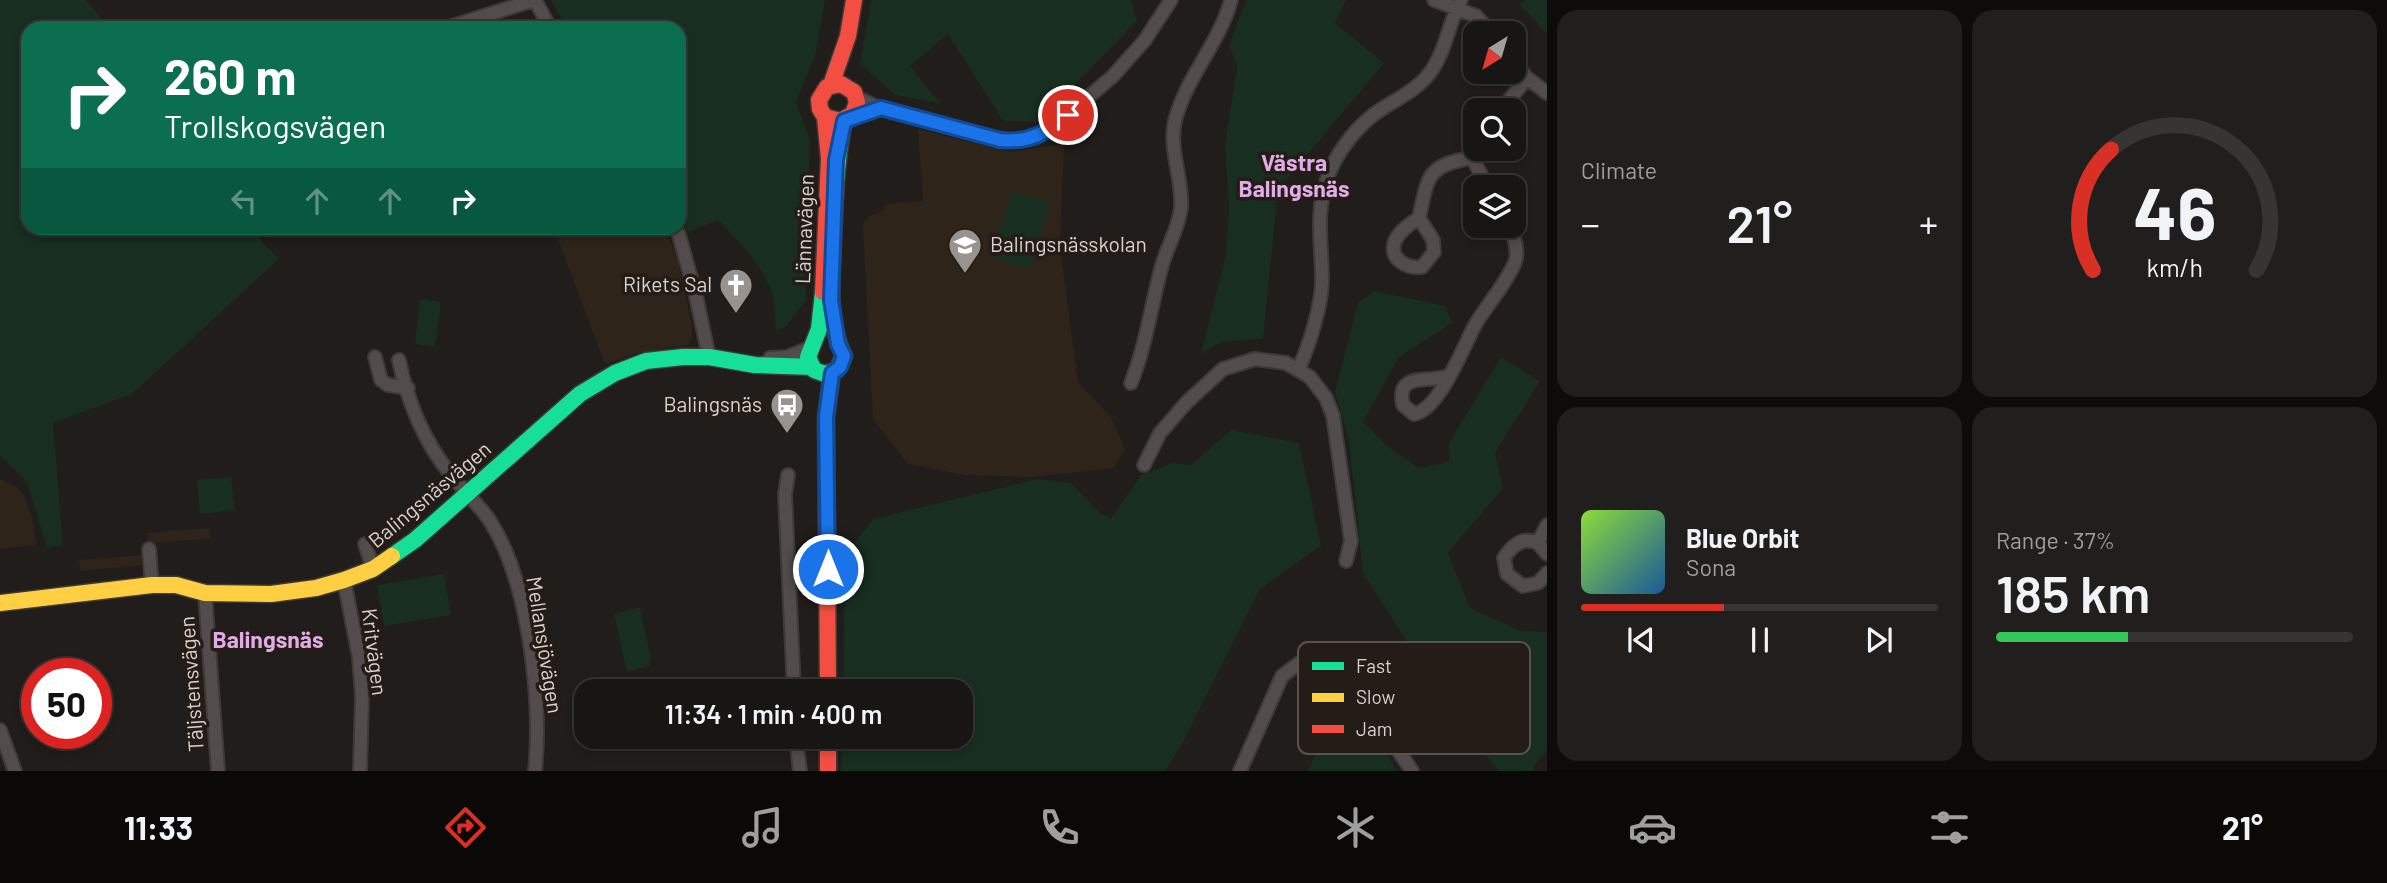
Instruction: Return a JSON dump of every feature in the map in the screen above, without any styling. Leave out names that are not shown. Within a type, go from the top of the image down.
[{"type":"main road","name":"Lännavägen","points":[[828,679],[826,417],[820,371],[808,357],[823,302],[829,159],[825,117],[820,110],[819,100],[822,91],[831,85],[848,36],[854,0]]},
{"type":"main road","name":"Lännavägen","points":[[820,371],[840,367],[843,361],[831,300],[836,160],[847,119],[855,110],[848,36]]},
{"type":"main road","points":[[831,85],[841,84],[853,92]]},
{"type":"main road","points":[[825,117],[836,121],[847,119]]},
{"type":"main road","points":[[812,346],[825,338],[838,344]]},
{"type":"main road","name":"Balingsnäsvägen","points":[[0,603],[152,585],[176,585],[205,593],[271,594],[344,580],[373,569],[415,540],[580,394],[602,380],[646,361],[709,357],[755,365],[820,371]]},
{"type":"main road","points":[[828,749],[828,771]]},
{"type":"street","points":[[468,21],[534,0],[546,21]]},
{"type":"street","points":[[853,92],[881,108],[1000,140],[1034,138],[1050,130],[1113,76],[1145,40],[1171,0]]},
{"type":"street","points":[[1131,383],[1142,357],[1161,268],[1181,208],[1173,143],[1175,119],[1191,82],[1219,31],[1231,0]]},
{"type":"street","points":[[1434,0],[1459,4],[1481,21]]},
{"type":"street","points":[[1299,368],[1321,294],[1319,214],[1326,180],[1339,153],[1356,131],[1372,116],[1429,75],[1444,48],[1459,4]]},
{"type":"street","points":[[1511,98],[1527,78],[1547,93]]},
{"type":"street","points":[[847,119],[881,108]]},
{"type":"street","points":[[1419,218],[1428,179],[1440,166],[1463,157]]},
{"type":"street","points":[[679,235],[709,357]]},
{"type":"street","points":[[1449,376],[1464,352],[1474,327],[1517,260],[1515,238]]},
{"type":"street","name":"Balingsnäsvägen","points":[[736,362],[786,357],[812,346]]},
{"type":"street","points":[[375,357],[381,380],[388,385],[408,388]]},
{"type":"street","points":[[1144,465],[1160,433],[1187,402],[1223,369],[1255,359],[1276,360],[1299,368],[1319,388],[1333,416],[1351,541],[1346,561]]},
{"type":"street","name":"Mellansjövägen","points":[[400,360],[416,414],[432,447],[452,477],[496,531],[515,574],[528,634],[538,730],[535,771]]},
{"type":"street","points":[[788,475],[785,494],[793,679]]},
{"type":"street","points":[[1538,543],[1547,525]]},
{"type":"street","points":[[1547,554],[1538,543],[1524,540],[1516,543],[1504,558],[1507,574],[1523,586],[1538,583],[1547,573]]},
{"type":"street","points":[[365,544],[373,569]]},
{"type":"street","points":[[149,549],[152,585]]},
{"type":"street","name":"Kritvägen","points":[[344,580],[359,657],[362,697],[360,771]]},
{"type":"street","name":"Täljstensvägen","points":[[205,593],[218,771]]},
{"type":"street","points":[[1240,771],[1282,676],[1298,664]]},
{"type":"street","points":[[0,730],[15,771]]},
{"type":"street","points":[[797,749],[800,771]]},
{"type":"street","points":[[1401,754],[1412,771]]},
{"type":"shaded area","name":"Balingsnässkolan","points":[[918,129],[1009,152],[1064,144],[1060,247],[1078,382],[1111,417],[1125,450],[1113,468],[1031,477],[965,475],[908,464],[873,419],[863,225],[869,216],[881,212],[888,204],[923,201]]},
{"type":"shaded area","points":[[557,235],[667,235],[677,257],[692,325],[692,337],[688,345],[638,353],[605,364]]},
{"type":"shaded area","points":[[0,479],[17,487],[24,496],[31,514],[37,545],[0,549]]},
{"type":"shaded area","points":[[209,528],[210,538],[148,544],[147,533]]},
{"type":"shaded area","points":[[141,555],[142,565],[80,571],[79,560]]},
{"type":"green space","points":[[0,0],[86,0],[105,21],[21,21],[21,235],[256,235],[279,259],[132,394],[53,423],[63,545],[47,548],[27,482],[0,456]]},
{"type":"green space","points":[[551,0],[825,0],[815,56],[796,101],[810,141],[806,300],[787,326],[776,331],[773,299],[767,281],[751,256],[718,220],[687,232],[686,230],[686,21],[562,21]]},
{"type":"green space","points":[[871,0],[1131,0],[1137,21],[1038,122],[1003,121],[948,34],[910,66],[940,103],[895,95],[860,64]]},
{"type":"green space","points":[[1246,0],[1346,0],[1335,23],[1384,63],[1278,190],[1263,339],[1222,342],[1201,354],[1225,259],[1229,209],[1225,145],[1237,67],[1229,45]]},
{"type":"green space","points":[[1525,0],[1547,0],[1547,34],[1519,4]]},
{"type":"green space","points":[[1012,191],[1050,203],[1029,269],[991,257]]},
{"type":"green space","points":[[1375,291],[1445,306],[1452,323],[1399,357],[1363,422],[1390,448],[1419,468],[1449,462],[1449,443],[1501,357],[1540,381],[1495,453],[1503,488],[1448,553],[1470,608],[1522,631],[1547,632],[1547,751],[1535,764],[1533,771],[1498,771],[1485,754],[1530,754],[1530,642],[1407,642],[1363,573],[1349,441],[1335,392],[1358,303]]},
{"type":"green space","points":[[420,299],[441,302],[435,347],[415,344]]},
{"type":"green space","points":[[1231,430],[1299,443],[1321,546],[1260,589],[1181,746],[1165,771],[841,771],[842,749],[973,749],[973,679],[843,679],[845,555],[873,519],[1037,479],[1071,483],[1101,514],[1111,518],[1141,475],[1173,463],[1191,465]]},
{"type":"green space","points":[[231,477],[235,510],[200,514],[197,480]]},
{"type":"green space","points":[[444,574],[451,615],[384,626],[377,585]]},
{"type":"green space","points":[[640,607],[651,658],[649,666],[627,672],[614,614]]},
{"type":"green space","points":[[1315,754],[1387,754],[1398,771],[1309,771]]},
{"type":"traffic: fast","points":[[823,292],[819,329],[808,357],[814,370],[825,374],[837,370],[844,356],[832,314],[831,283],[836,180],[844,121]]},
{"type":"traffic: fast","points":[[392,556],[415,540],[580,394],[615,373],[646,361],[683,357],[709,357],[755,365],[812,367]]},
{"type":"traffic: slow","points":[[0,603],[152,585],[176,585],[205,593],[271,594],[316,588],[344,580],[373,569],[392,556]]},
{"type":"traffic: jam","points":[[831,85],[848,36],[854,0]]},
{"type":"traffic: jam","points":[[823,292],[829,159],[825,117],[819,100],[827,87],[841,84],[854,92],[857,102],[853,114],[840,121],[825,117]]},
{"type":"traffic: jam","points":[[828,679],[826,417],[832,373]]},
{"type":"traffic: jam","points":[[828,749],[828,771]]},
{"type":"place","name":"Balingsnässkolan","points":[[965,275]]},
{"type":"place","name":"Rikets Sal","points":[[736,315]]},
{"type":"place","name":"Balingsnäs","points":[[787,435]]},
{"type":"district","name":"Västra Balingsnäs","points":[[1294,176]]},
{"type":"district","name":"Balingsnäs","points":[[268,640]]},
{"type":"route","points":[[828,569],[826,417],[832,373],[840,367],[844,356],[838,344],[831,300],[836,160],[844,121],[881,108],[1000,140],[1017,141],[1041,135],[1068,115]]}]
